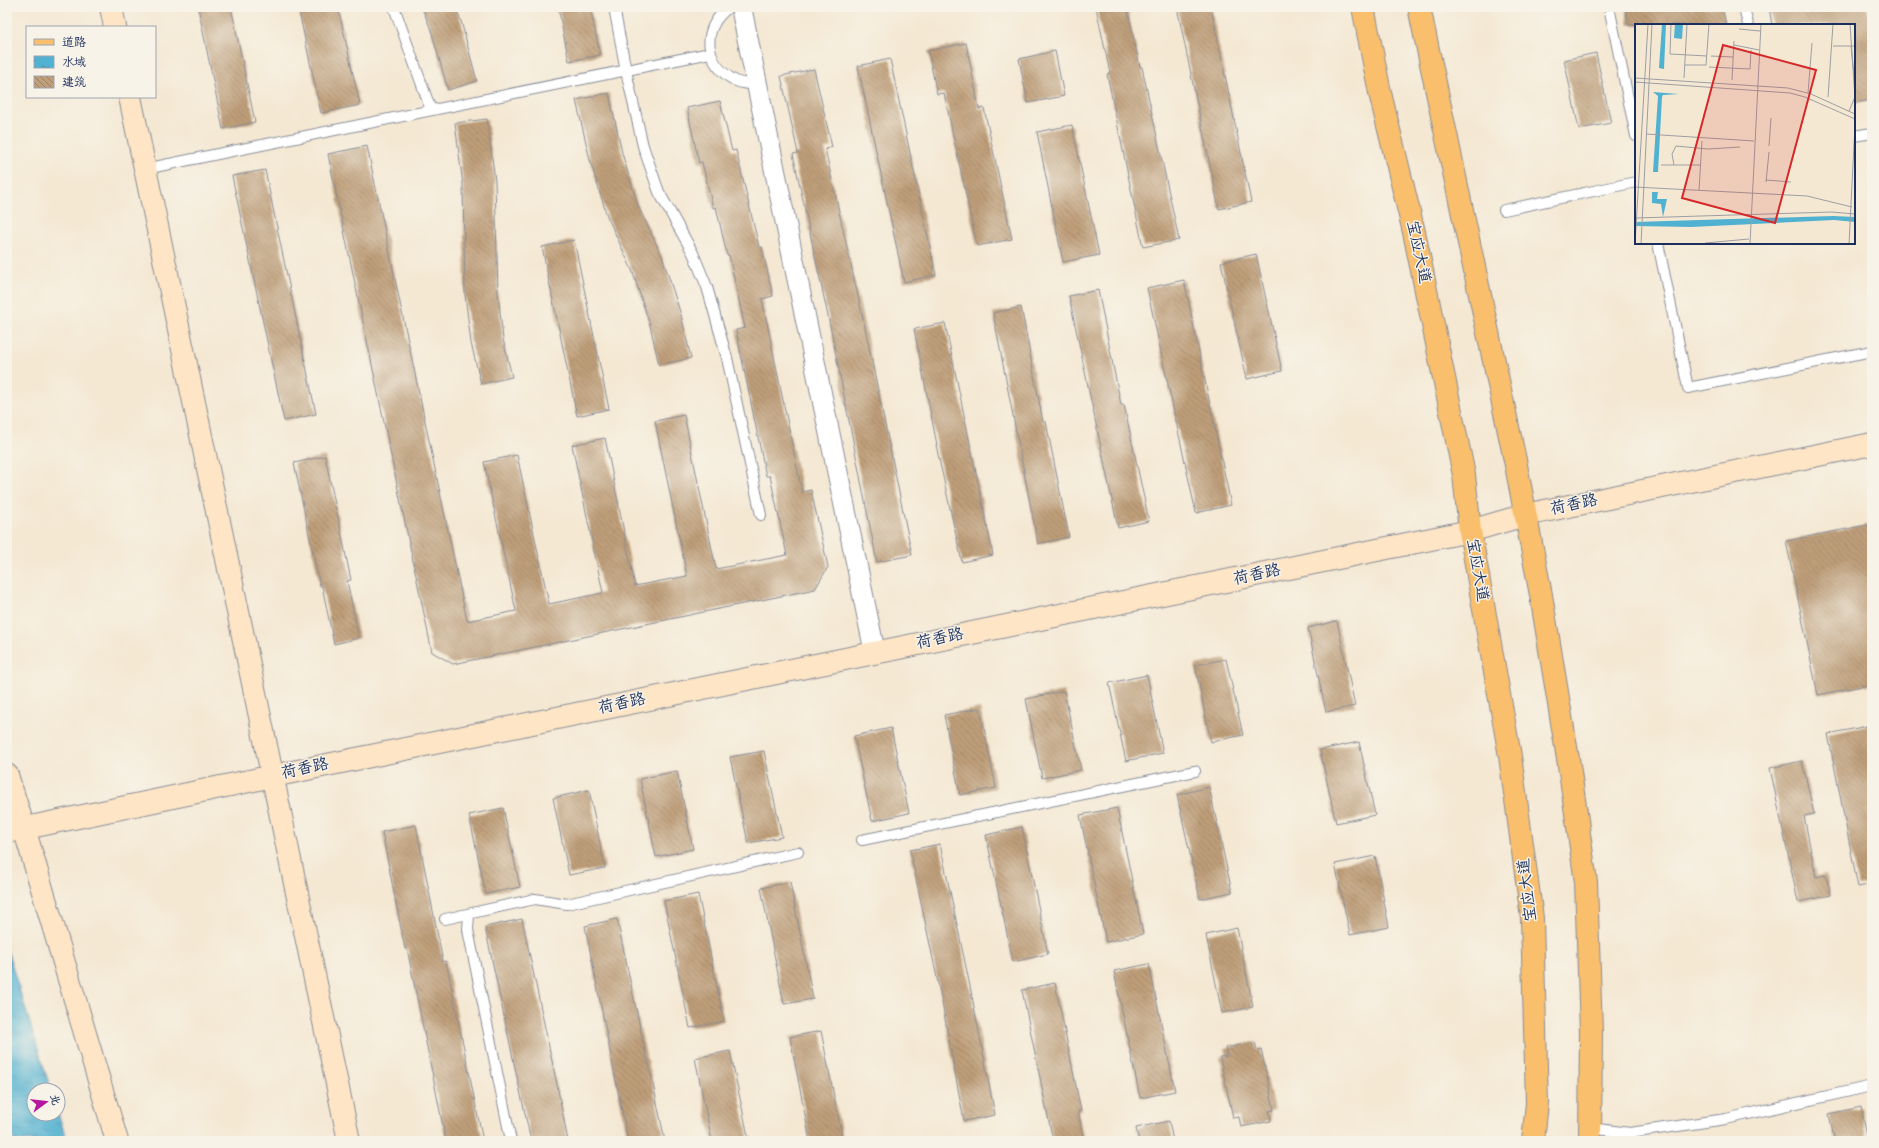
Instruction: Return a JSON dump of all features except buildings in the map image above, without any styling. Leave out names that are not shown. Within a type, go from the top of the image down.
[{"type":"main road","name":"宝应大道","points":[[1363,7],[1380,93],[1416,240],[1464,475],[1470,531],[1510,756],[1532,918],[1538,1103],[1533,1141]]},
{"type":"main road","points":[[1420,7],[1484,309],[1541,595],[1586,882],[1591,1032],[1590,1135]]},
{"type":"street","points":[[111,7],[115,26]]},
{"type":"street","points":[[741,7],[875,653]]},
{"type":"street","points":[[130,98],[349,1141]]},
{"type":"street","name":"荷香路","points":[[16,830],[1470,531],[1525,516],[1872,444]]},
{"type":"street","points":[[7,775],[16,830],[117,1141]]},
{"type":"lane","points":[[394,7],[431,110]]},
{"type":"lane","points":[[614,7],[626,71],[643,146],[659,192],[692,252],[707,287],[727,358],[761,515]]},
{"type":"lane","points":[[729,7],[721,13],[711,30],[708,41],[710,53],[723,73],[738,82],[758,85]]},
{"type":"lane","points":[[1609,7],[1635,131]]},
{"type":"lane","points":[[1744,7],[1748,24]]},
{"type":"lane","points":[[145,169],[710,53]]},
{"type":"lane","points":[[1855,136],[1872,133]]},
{"type":"lane","points":[[1504,210],[1635,182]]},
{"type":"lane","points":[[1658,244],[1688,388],[1872,351]]},
{"type":"lane","points":[[862,840],[1195,770]]},
{"type":"lane","points":[[445,919],[535,900],[567,904],[798,852]]},
{"type":"lane","points":[[469,914],[468,930],[511,1141]]},
{"type":"lane","points":[[1590,1135],[1630,1133],[1711,1121],[1872,1086]]},
{"type":"water","points":[[7,950],[48,1082],[26,1082],[26,1122],[61,1122],[67,1141],[14,1141],[7,1120]]}]
